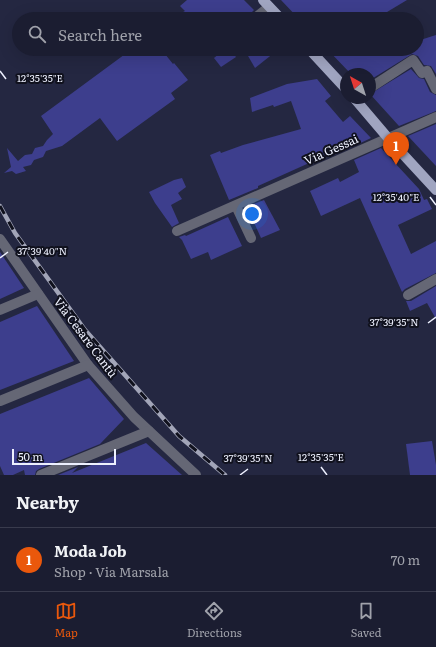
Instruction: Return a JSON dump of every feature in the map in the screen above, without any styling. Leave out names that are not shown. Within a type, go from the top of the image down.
[{"type":"main road","points":[[266,3],[274,12]]},
{"type":"main road","points":[[314,56],[340,84]]},
{"type":"main road","points":[[359,104],[436,190]]},
{"type":"street","points":[[259,12],[266,3]]},
{"type":"street","points":[[376,84],[414,60],[422,73],[427,71],[436,89]]},
{"type":"street","name":"Via Gessai","points":[[177,231],[436,117]]},
{"type":"street","points":[[236,206],[251,238]]},
{"type":"street","name":"Via Cesare Cantù","points":[[0,239],[88,365],[134,418],[196,475]]},
{"type":"street","points":[[408,295],[436,279]]},
{"type":"street","points":[[0,310],[38,294]]},
{"type":"street","points":[[0,401],[88,365]]},
{"type":"street","points":[[41,475],[149,431]]},
{"type":"building","points":[[187,0],[244,0],[254,10],[252,12],[183,12],[185,11],[180,6]]},
{"type":"building","points":[[281,0],[407,0],[387,12],[292,12]]},
{"type":"building","points":[[436,35],[436,74],[431,66],[424,65],[418,56],[424,56],[424,39]]},
{"type":"building","points":[[122,56],[167,56],[188,80],[171,93],[175,99],[117,141],[100,118],[62,146],[46,151],[43,157],[34,160],[31,165],[23,167],[26,171],[16,174],[12,171],[4,173],[11,167],[7,148],[18,161],[25,155],[32,154],[35,148],[43,146],[53,134],[41,116]]},
{"type":"building","points":[[216,56],[236,57],[221,67],[214,58]]},
{"type":"building","points":[[248,56],[270,56],[255,68]]},
{"type":"building","points":[[334,56],[409,56],[376,76],[376,68],[345,68]]},
{"type":"building","points":[[411,69],[419,78],[424,79],[430,92],[436,95],[436,111],[399,126],[376,101],[376,90]]},
{"type":"building","points":[[317,79],[331,96],[325,101],[343,122],[350,116],[371,138],[348,149],[347,146],[229,200],[210,155],[301,129],[291,101],[252,112],[250,98],[287,84]]},
{"type":"building","points":[[436,124],[436,166],[408,136]]},
{"type":"building","points":[[381,148],[419,189],[424,200],[427,199],[432,209],[398,225],[411,254],[436,241],[436,273],[402,292],[360,198],[321,216],[310,191],[338,178],[340,182],[359,172],[354,160]]},
{"type":"building","points":[[182,178],[186,187],[178,193],[182,199],[171,205],[179,223],[172,227],[149,192],[174,180]]},
{"type":"building","points":[[264,200],[280,230],[261,238],[247,207]]},
{"type":"building","points":[[228,217],[242,246],[211,260],[208,252],[191,259],[179,237],[186,236]]},
{"type":"building","points":[[0,252],[24,288],[0,299]]},
{"type":"building","points":[[436,286],[436,319],[427,303],[410,311],[406,301],[411,301]]},
{"type":"building","points":[[37,306],[74,361],[0,390],[0,322]]},
{"type":"building","points":[[89,378],[124,419],[100,444],[39,469],[36,471],[35,475],[25,475],[24,470],[13,475],[4,475],[0,466],[0,414]]},
{"type":"building","points":[[432,441],[436,475],[410,475],[406,444]]},
{"type":"building","points":[[146,443],[182,475],[58,475],[78,467],[72,473]]},
{"type":"railway","points":[[0,206],[15,233],[85,330],[179,436],[225,475]]},
{"type":"place","name":"Moda Job","points":[[396,165]]}]
